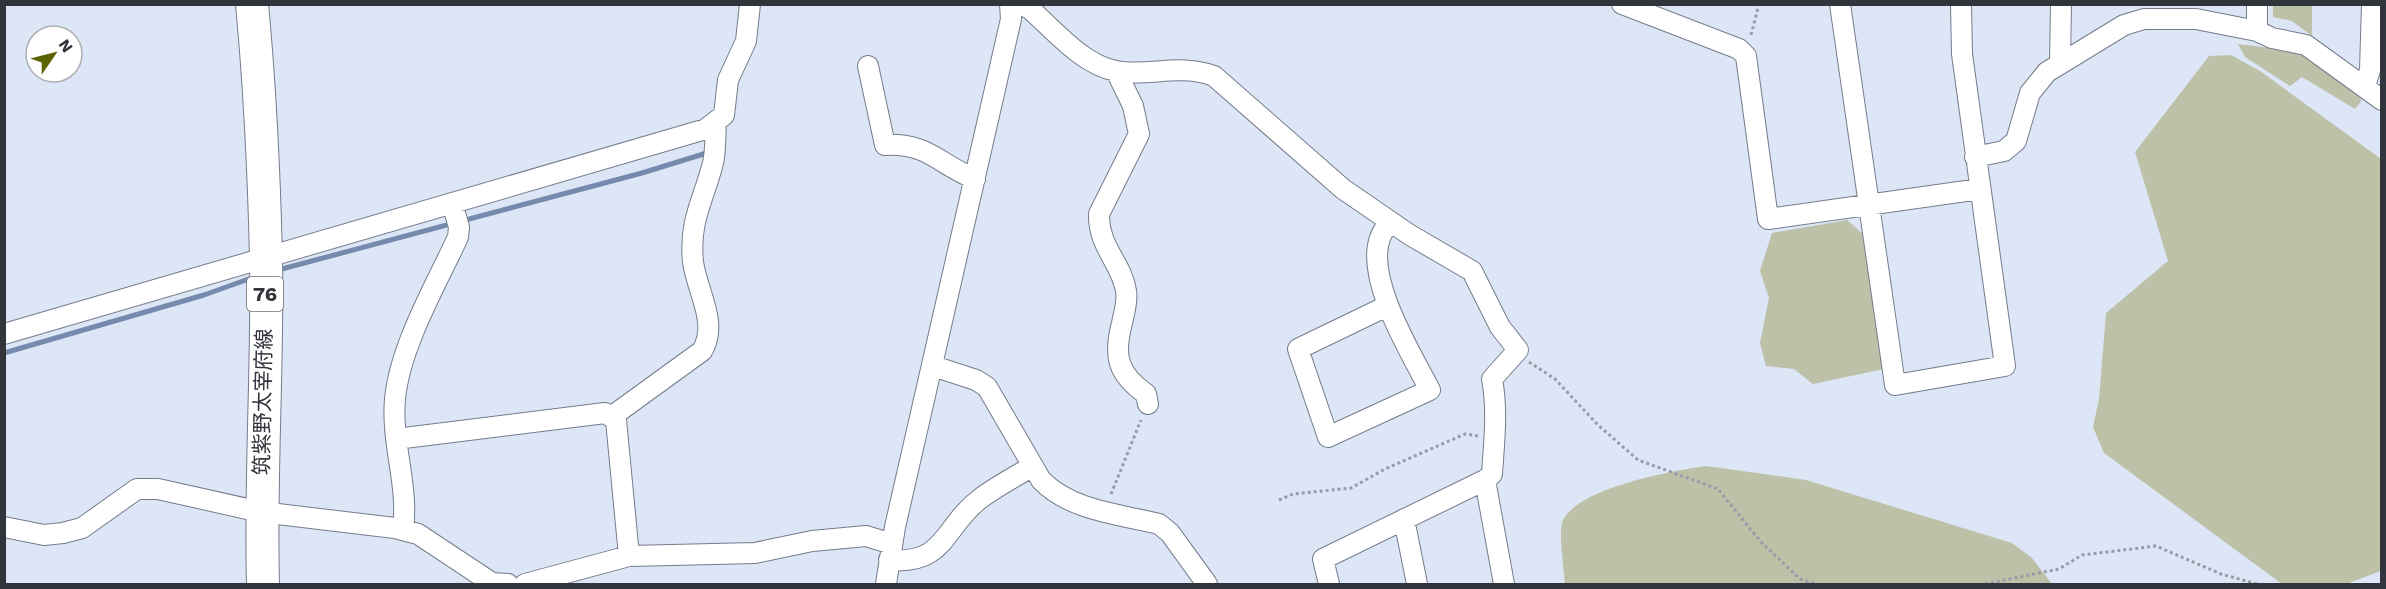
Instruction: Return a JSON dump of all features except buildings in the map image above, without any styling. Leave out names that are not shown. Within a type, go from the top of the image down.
[{"type":"main road","name":"筑紫野太宰府線","points":[[252,4],[259,79],[266,260],[261,512],[263,585]]},
{"type":"street","points":[[4,334],[266,260],[706,129],[724,115],[728,80],[746,41],[750,4]]},
{"type":"street","points":[[886,585],[918,420],[933,366],[1011,19],[1010,4]]},
{"type":"street","points":[[1019,4],[1030,9],[1090,61],[1116,71],[1195,69],[1214,76],[1343,189],[1389,221],[1472,271],[1500,327],[1518,350],[1492,379],[1496,399],[1492,474],[1485,480],[1323,559],[1329,585]]},
{"type":"street","points":[[1622,4],[1739,49],[1746,56],[1768,219],[1980,189]]},
{"type":"street","points":[[1840,4],[1895,385],[2005,366],[1962,54],[1961,4]]},
{"type":"street","points":[[2060,62],[2061,4]]},
{"type":"street","points":[[2257,4],[2257,31]]},
{"type":"street","points":[[2365,86],[2370,70],[2372,4]]},
{"type":"street","points":[[1975,157],[2004,152],[2016,141],[2030,93],[2047,72],[2124,25],[2144,19],[2196,19],[2257,31],[2272,38],[2306,45],[2382,100]]},
{"type":"street","points":[[868,66],[885,145],[903,144],[926,149],[959,172],[975,179]]},
{"type":"street","points":[[1116,71],[1133,106],[1139,134],[1099,214],[1099,227],[1103,242],[1126,291],[1125,308],[1116,343],[1120,362],[1128,381],[1146,394],[1148,404]]},
{"type":"street","points":[[611,417],[702,351],[708,340],[710,327],[693,264],[692,226],[714,161],[716,122]]},
{"type":"street","points":[[403,530],[406,508],[405,487],[397,461],[395,398],[408,348],[458,237],[459,227],[452,203]]},
{"type":"street","points":[[1387,306],[1298,349],[1328,437],[1430,390],[1387,306],[1379,273],[1379,239],[1389,221]]},
{"type":"street","points":[[933,366],[976,380],[987,387],[1033,466],[1051,490],[1074,503],[1159,524],[1170,533],[1207,585]]},
{"type":"street","points":[[396,439],[605,413],[616,420],[629,556]]},
{"type":"street","points":[[525,585],[629,556],[755,553],[813,541],[866,536],[910,562],[935,551],[980,499],[1033,466]]},
{"type":"street","points":[[1485,480],[1504,585]]},
{"type":"street","points":[[4,527],[44,535],[63,533],[82,528],[137,489],[159,489],[261,512],[403,530],[418,534],[492,583],[508,585]]},
{"type":"street","points":[[1404,519],[1417,585]]},
{"type":"path","points":[[1746,56],[1759,4]]},
{"type":"path","points":[[1518,350],[1525,359],[1555,379],[1598,425],[1638,460],[1718,489],[1761,542],[1800,579],[1816,585]]},
{"type":"path","points":[[1104,510],[1148,404]]},
{"type":"path","points":[[1279,500],[1293,494],[1351,488],[1385,469],[1465,434],[1495,438]]},
{"type":"path","points":[[1985,585],[2059,569],[2082,555],[2156,546],[2221,574],[2257,585]]},
{"type":"green space","points":[[2273,5],[2312,5],[2312,36],[2292,21],[2273,17]]},
{"type":"green space","points":[[2238,44],[2309,53],[2362,100],[2355,109],[2302,77],[2290,86],[2245,57]]},
{"type":"green space","points":[[2231,55],[2260,71],[2381,159],[2381,571],[2346,584],[2282,584],[2104,453],[2093,427],[2099,399],[2106,313],[2168,261],[2135,152],[2209,56]]},
{"type":"green space","points":[[1847,220],[1862,233],[1884,369],[1813,384],[1794,369],[1766,366],[1760,343],[1769,298],[1760,271],[1772,233]]},
{"type":"green space","points":[[1706,466],[1806,480],[2012,543],[2032,558],[2052,584],[1565,584],[1561,542],[1562,525],[1563,520],[1573,508],[1588,498],[1628,482]]},
{"type":"waterway","points":[[278,270],[642,173],[710,152]]},
{"type":"waterway","points":[[4,353],[204,295],[257,276]]}]
